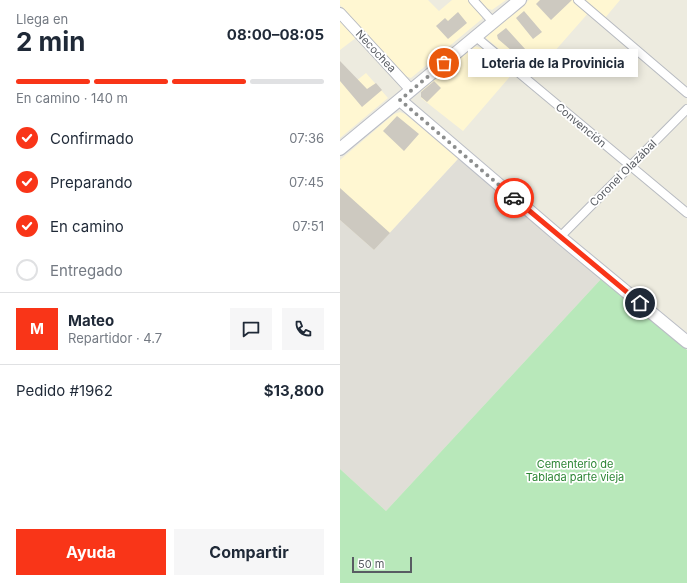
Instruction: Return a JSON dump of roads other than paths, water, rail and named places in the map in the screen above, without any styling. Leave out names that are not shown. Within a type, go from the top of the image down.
[{"type":"main road","points":[[340,149],[520,0]]},
{"type":"main road","points":[[400,100],[560,237],[687,342]]},
{"type":"street","points":[[473,0],[494,22]]},
{"type":"street","points":[[578,0],[687,93]]},
{"type":"street","name":"Necochea","points":[[340,13],[411,90]]},
{"type":"street","name":"Convención","points":[[476,37],[687,213]]},
{"type":"street","name":"Coronel Olazábal","points":[[560,237],[687,109]]},
{"type":"place","name":"Loteria de la Provinicia","points":[[444,63]]},
{"type":"park label","name":"Cementerio de Tablada parte vieja","points":[[575,470]]}]
